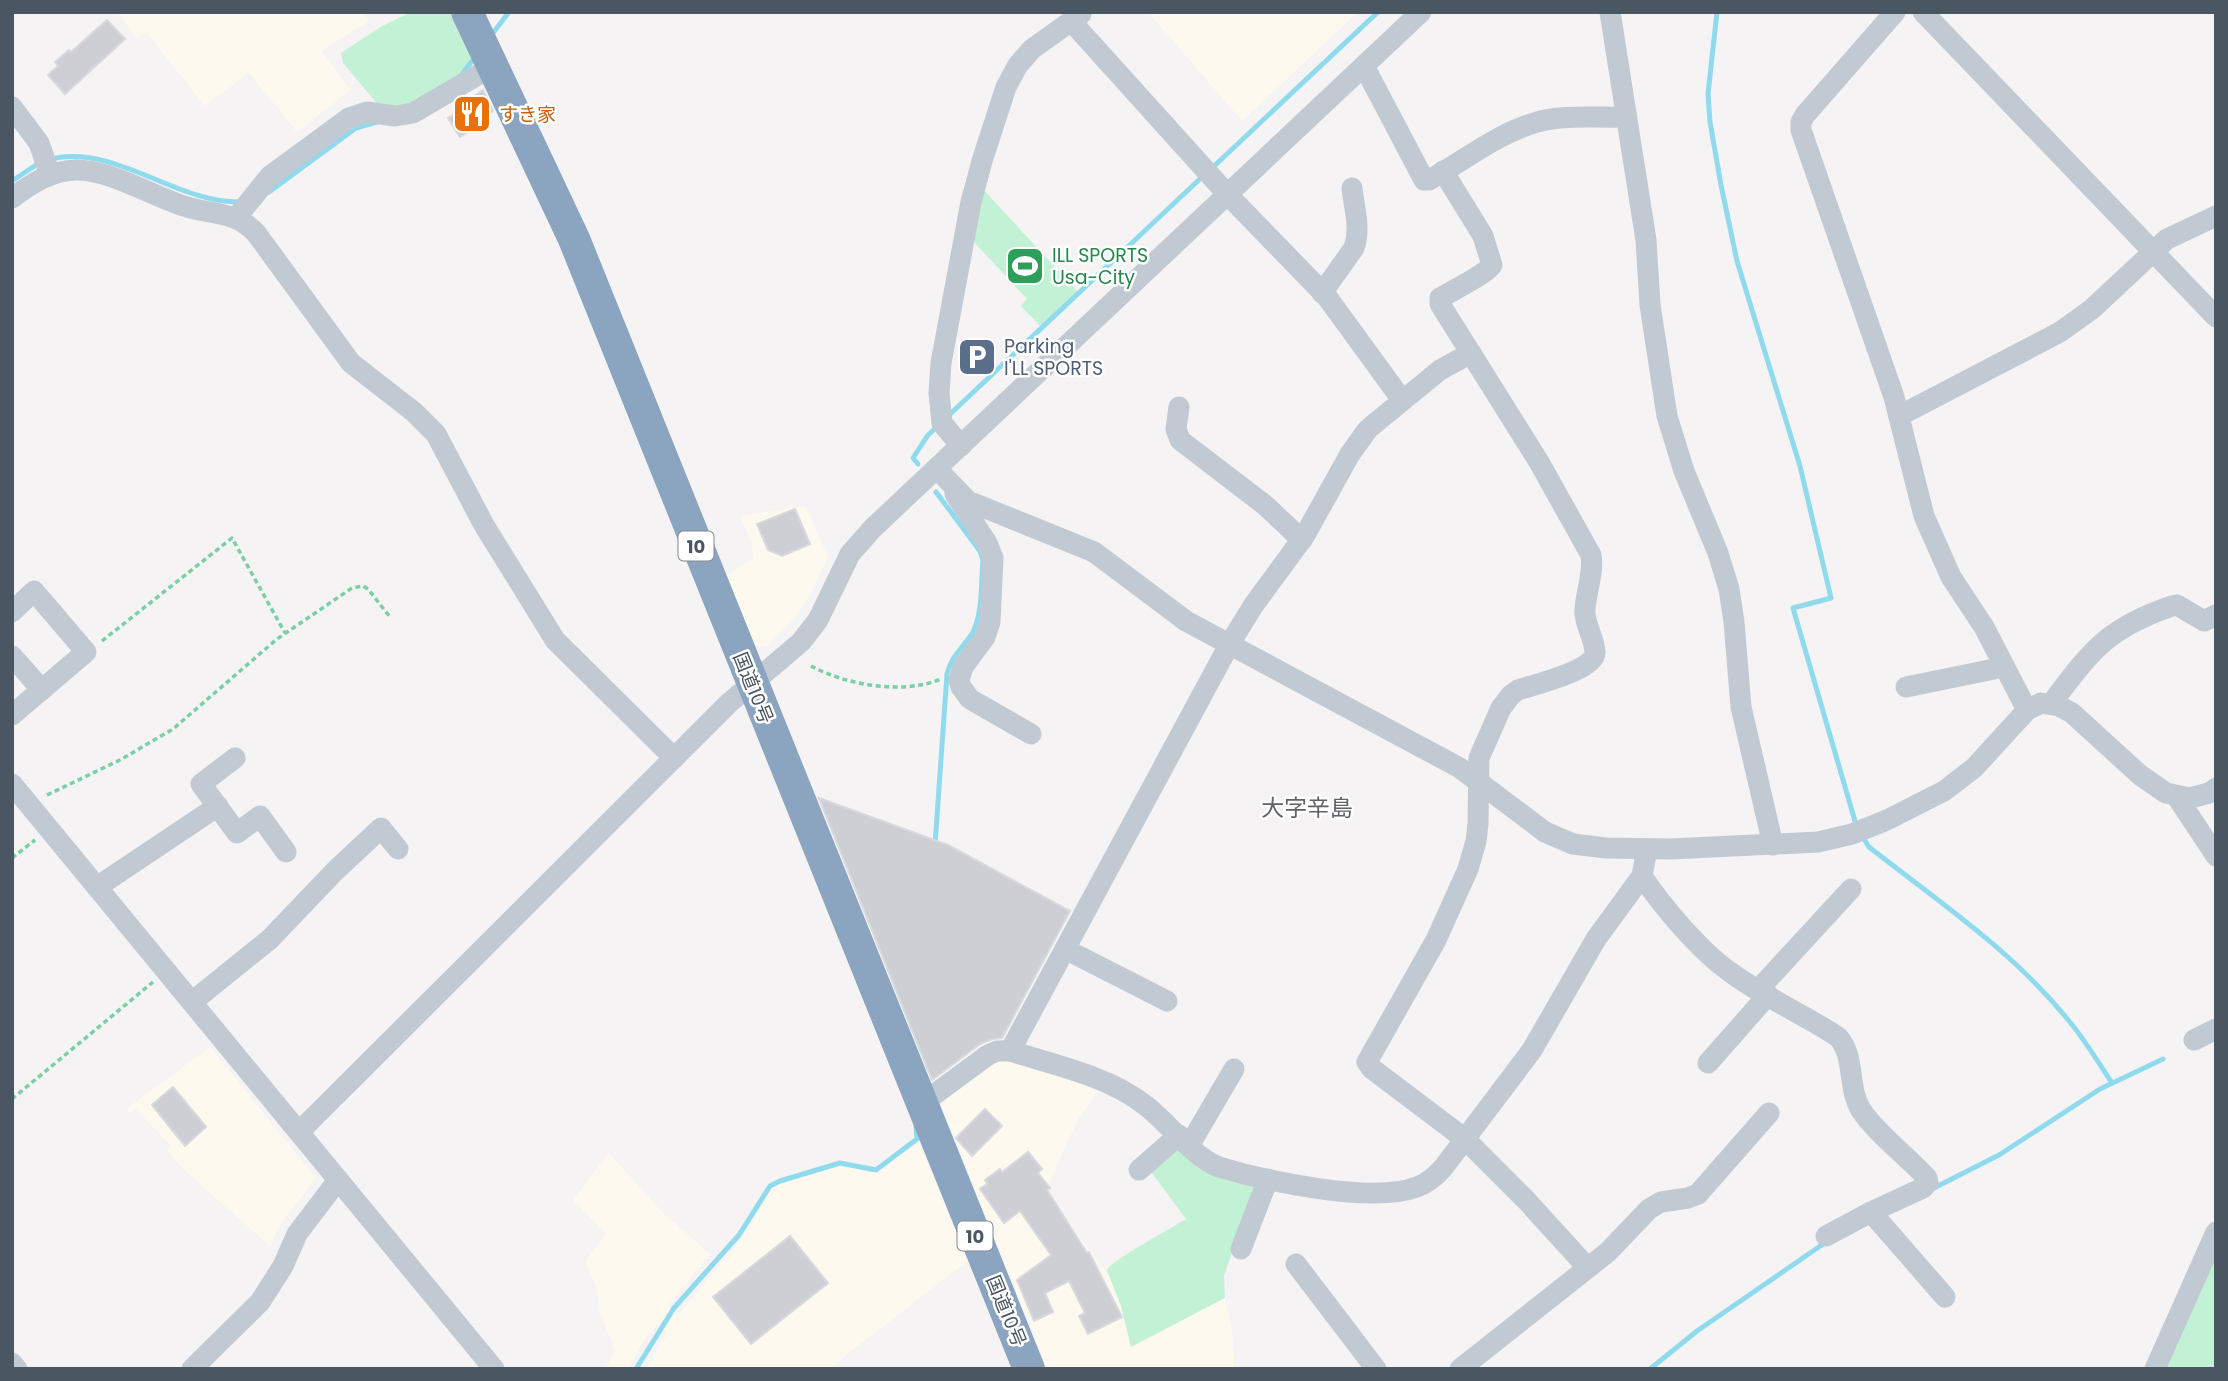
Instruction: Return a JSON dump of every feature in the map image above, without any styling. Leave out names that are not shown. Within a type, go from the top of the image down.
[{"type":"highway","name":"国道10号","points":[[478,32],[574,239],[1029,1369]]},
{"type":"street","points":[[299,1132],[674,758],[751,683],[801,642],[818,620],[850,554],[873,528],[1421,12]]},
{"type":"street","points":[[1611,12],[1648,255],[1650,305],[1667,416],[1684,471],[1718,553],[1729,589],[1741,706],[1773,845]]},
{"type":"street","points":[[1895,12],[1805,115],[1801,130],[1872,330],[1899,416],[1916,490],[1929,528],[1951,577],[1984,627],[2027,709]]},
{"type":"street","points":[[1923,12],[2216,317]]},
{"type":"street","points":[[961,446],[942,423],[939,393],[941,363],[971,202],[982,161],[1006,86],[1017,65],[1032,49],[1077,17],[1228,195],[1322,293],[1402,400]]},
{"type":"street","points":[[236,218],[259,187],[279,168],[354,115],[367,112],[400,116],[413,113],[478,32]]},
{"type":"street","points":[[1364,66],[1424,180],[1429,180],[1475,151],[1535,122],[1626,117]]},
{"type":"street","points":[[12,107],[36,137],[47,165]]},
{"type":"street","points":[[47,165],[96,173],[185,207],[236,218],[256,233],[351,363],[420,417],[436,434],[484,525],[555,640],[674,758]]},
{"type":"street","points":[[12,198],[36,181],[47,165]]},
{"type":"street","points":[[1443,171],[1474,219],[1492,265],[1487,271],[1439,299],[1440,304],[1551,482],[1591,555],[1585,618],[1594,645],[1594,657],[1578,670],[1511,695],[1501,708],[1479,758],[1476,841],[1468,869],[1436,940],[1367,1062],[1371,1068],[1465,1139],[1587,1267]]},
{"type":"street","points":[[1322,293],[1357,240],[1359,232],[1352,188]]},
{"type":"street","points":[[1899,416],[2060,331],[2092,309],[2175,234],[2216,216]]},
{"type":"street","points":[[1010,1051],[1229,645],[1263,591],[1302,540],[1356,445],[1373,424],[1402,400],[1440,370],[1471,352]]},
{"type":"street","points":[[1179,407],[1176,429],[1181,440],[1266,506],[1302,540]]},
{"type":"street","points":[[937,469],[968,501],[1094,552],[1172,611],[1229,645],[1441,757],[1478,780],[1545,832],[1563,841],[1588,847],[1647,849],[1818,842],[1852,834],[1928,801],[1944,791],[1973,768],[2033,705],[2051,704],[2072,713],[2140,775],[2166,793],[2190,798],[2209,793],[2216,788]]},
{"type":"street","points":[[955,489],[956,498],[987,543],[993,558],[989,629],[963,667],[959,680],[966,696],[1031,734]]},
{"type":"street","points":[[12,612],[34,591],[86,652],[12,715]]},
{"type":"street","points":[[2051,704],[2094,649],[2126,625],[2172,606],[2177,606],[2204,621],[2216,615]]},
{"type":"street","points":[[12,656],[42,690]]},
{"type":"street","points":[[1906,687],[2004,667]]},
{"type":"street","points":[[236,758],[201,784],[237,833],[260,816],[286,852]]},
{"type":"street","points":[[12,784],[494,1369]]},
{"type":"street","points":[[2177,797],[2216,856]]},
{"type":"street","points":[[97,887],[218,806]]},
{"type":"street","points":[[192,1002],[262,946],[381,828],[398,849]]},
{"type":"street","points":[[922,1105],[988,1055],[997,1051],[1010,1051],[1103,1082],[1127,1093],[1146,1105],[1208,1162],[1219,1167],[1332,1190],[1390,1192],[1409,1189],[1435,1177],[1523,1065],[1596,939],[1642,876],[1647,849]]},
{"type":"street","points":[[1642,876],[1657,897],[1730,972],[1822,1027],[1842,1042],[1848,1055],[1854,1092],[1861,1110],[1927,1178],[1928,1182],[1923,1188],[1826,1236]]},
{"type":"street","points":[[1708,1063],[1851,889]]},
{"type":"street","points":[[1065,949],[1167,1001]]},
{"type":"street","points":[[2194,1040],[2216,1029]]},
{"type":"street","points":[[1139,1170],[1184,1140],[1234,1069]]},
{"type":"street","points":[[1460,1369],[1608,1252],[1656,1205],[1666,1200],[1698,1194],[1769,1113]]},
{"type":"street","points":[[1241,1250],[1268,1178]]},
{"type":"street","points":[[192,1369],[260,1302],[283,1266],[297,1234],[338,1180]]},
{"type":"street","points":[[1871,1212],[1945,1297]]},
{"type":"street","points":[[2155,1369],[2216,1232]]},
{"type":"street","points":[[1296,1264],[1376,1369]]},
{"type":"street","points":[[12,1363],[17,1369]]},
{"type":"path","points":[[86,652],[232,538],[285,633]]},
{"type":"path","points":[[32,808],[62,787],[130,755],[173,729],[285,633],[336,597],[358,586],[368,589],[390,617]]},
{"type":"path","points":[[811,666],[841,678],[902,687],[933,682],[963,667]]},
{"type":"path","points":[[12,858],[49,828]]},
{"type":"path","points":[[12,1099],[166,971]]},
{"type":"shaded area","points":[[117,12],[363,12],[368,22],[321,51],[351,90],[297,132],[249,73],[205,106],[146,32],[137,39]]},
{"type":"shaded area","points":[[1148,12],[1358,12],[1242,121]]},
{"type":"shaded area","points":[[806,506],[828,557],[810,596],[793,620],[767,646],[759,647],[753,644],[725,576],[753,558],[752,545],[740,516]]},
{"type":"shaded area","points":[[210,1047],[316,1178],[280,1224],[270,1246],[184,1170],[167,1150],[171,1146],[136,1109],[130,1112],[126,1109]]},
{"type":"shaded area","points":[[1000,1057],[1100,1090],[1079,1117],[1048,1185],[1050,1199],[1109,1276],[1121,1306],[1131,1346],[1225,1298],[1233,1336],[1234,1369],[1047,1369],[942,1107],[956,1085]]},
{"type":"shaded area","points":[[919,1142],[968,1261],[846,1355],[832,1369],[647,1369],[667,1331],[657,1324],[640,1347],[629,1369],[605,1369],[615,1351],[600,1312],[596,1287],[585,1262],[606,1234],[573,1200],[609,1153],[662,1212],[710,1254],[668,1306],[679,1314],[739,1241],[776,1185],[839,1166],[847,1165],[868,1173],[879,1171]]},
{"type":"green space","points":[[449,12],[473,56],[466,70],[414,107],[380,107],[343,63],[341,53],[382,26],[409,13]]},
{"type":"green space","name":"ILL SPORTS Usa-City","points":[[981,187],[1078,292],[1041,327],[1021,306],[1027,299],[972,240]]},
{"type":"green space","points":[[1179,1147],[1255,1184],[1224,1276],[1225,1298],[1131,1347],[1121,1306],[1107,1270],[1131,1252],[1186,1219],[1149,1169]]},
{"type":"green space","points":[[2216,1245],[2216,1369],[2161,1369]]},
{"type":"building","points":[[107,20],[125,39],[65,94],[48,75],[58,66],[55,62],[69,50],[71,52]]},
{"type":"building","name":"すき家","points":[[483,90],[493,111],[460,137],[448,118]]},
{"type":"building","points":[[795,509],[810,544],[782,556],[768,550],[757,524]]},
{"type":"building","points":[[819,798],[948,845],[1070,911],[1002,1038],[980,1044],[932,1080]]},
{"type":"building","points":[[173,1087],[206,1127],[185,1146],[152,1105]]},
{"type":"building","points":[[985,1109],[1002,1126],[972,1156],[956,1138]]},
{"type":"building","points":[[1028,1152],[1042,1169],[1038,1173],[1050,1188],[1047,1190],[1087,1253],[1089,1252],[1122,1317],[1088,1334],[1079,1316],[1085,1313],[1069,1281],[1045,1293],[1053,1312],[1034,1321],[1017,1280],[1051,1255],[1020,1211],[1004,1223],[980,1189],[987,1184],[985,1180],[1000,1169],[1002,1172]]},
{"type":"building","points":[[790,1236],[828,1283],[751,1344],[713,1297]]},
{"type":"waterway","points":[[490,37],[509,12]]},
{"type":"waterway","points":[[1211,169],[1378,12]]},
{"type":"waterway","points":[[1717,12],[1708,94],[1721,185],[1737,261],[1800,466],[1831,598],[1793,608],[1857,828]]},
{"type":"waterway","points":[[463,73],[476,56]]},
{"type":"waterway","points":[[269,192],[356,128],[377,122]]},
{"type":"waterway","points":[[51,159],[75,157],[99,160],[122,166],[192,194],[240,202]]},
{"type":"waterway","points":[[12,181],[42,161]]},
{"type":"waterway","points":[[948,416],[1203,176]]},
{"type":"waterway","points":[[918,464],[913,458],[928,435],[939,425]]},
{"type":"waterway","points":[[935,845],[947,674],[951,662],[976,624],[983,560],[980,551],[936,492]]},
{"type":"waterway","points":[[1862,836],[1869,847],[1974,928],[2024,972],[2075,1028],[2112,1083]]},
{"type":"waterway","points":[[1932,1189],[1999,1155],[2100,1089],[2163,1059]]},
{"type":"waterway","points":[[636,1369],[674,1308],[739,1235],[770,1186],[840,1163],[876,1170],[917,1139],[916,1126]]},
{"type":"waterway","points":[[1650,1369],[1697,1331],[1826,1242]]},
{"type":"place","name":"すき家","points":[[472,114]]},
{"type":"place","name":"ILL SPORTS Usa-City","points":[[1025,266]]},
{"type":"place","name":"Parking I'LL SPORTS","points":[[977,357]]},
{"type":"district","name":"大字辛島","points":[[1307,808]]}]
